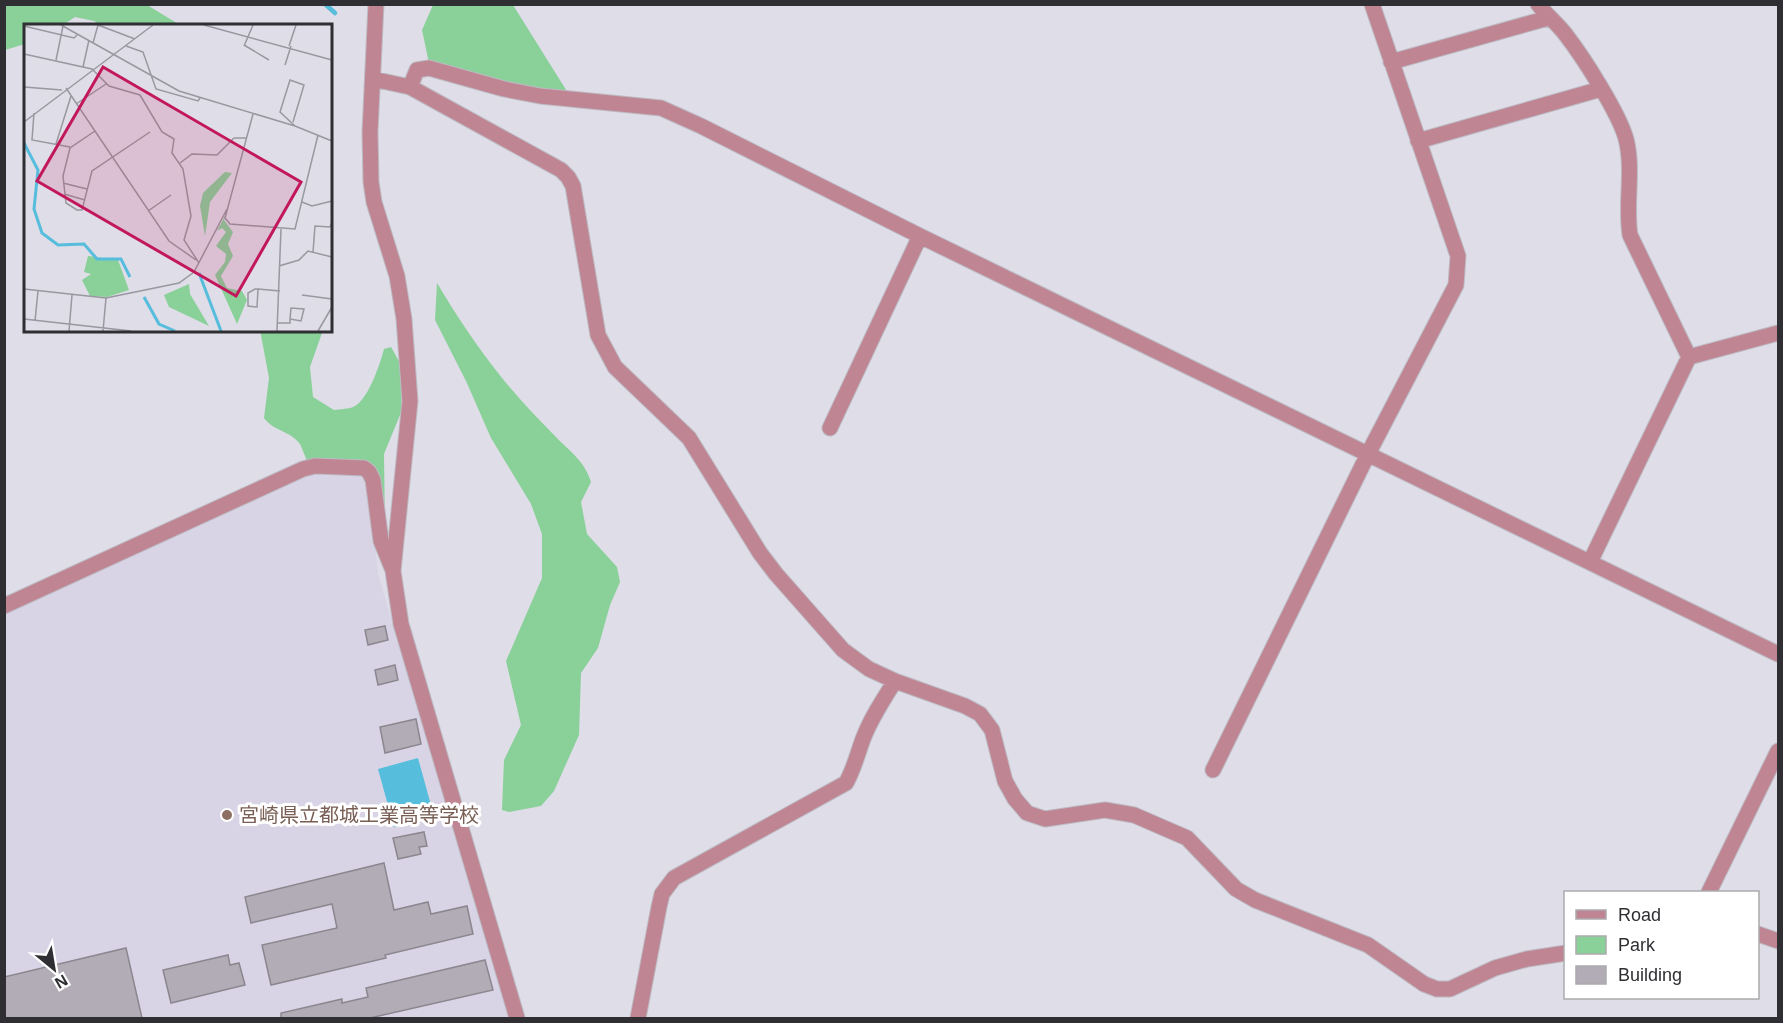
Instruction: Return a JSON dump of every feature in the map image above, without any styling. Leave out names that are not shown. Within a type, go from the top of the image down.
[{"type":"street","points":[[376,4],[370,132],[371,182],[374,202],[397,276],[404,319],[410,401],[393,571]]},
{"type":"street","points":[[1214,770],[1368,454],[1456,285],[1458,256],[1372,4]]},
{"type":"street","points":[[1538,4],[1548,18],[1565,34],[1601,88],[1626,140],[1630,235],[1689,357]]},
{"type":"street","points":[[1391,62],[1548,18]]},
{"type":"street","points":[[410,87],[417,70],[429,68],[504,89],[540,96],[661,108],[1779,654]]},
{"type":"street","points":[[373,79],[410,87],[552,165],[568,177],[573,186],[598,335],[615,367],[689,438],[760,553],[794,596],[843,650],[869,669],[980,714],[992,730],[1005,781],[1015,799],[1027,813],[1045,819],[1105,810],[1134,815],[1187,838],[1236,889],[1255,900],[1368,945],[1424,984],[1437,989],[1450,989],[1495,968],[1527,959],[1564,953]]},
{"type":"street","points":[[1418,141],[1601,88]]},
{"type":"street","points":[[830,428],[920,236]]},
{"type":"street","points":[[1590,562],[1689,357],[1779,333]]},
{"type":"street","points":[[4,606],[303,469],[315,466],[364,468],[369,472],[373,480],[381,540],[393,571],[401,624],[517,1018]]},
{"type":"street","points":[[638,1018],[662,894],[674,878],[846,783],[853,772],[873,715],[895,681]]},
{"type":"street","points":[[1709,891],[1779,751]]},
{"type":"street","points":[[1759,934],[1779,941]]},
{"type":"shaded area","name":"宮崎県立都城工業高等学校","points":[[304,472],[362,472],[370,489],[378,574],[509,1018],[5,1018],[4,612]]},
{"type":"green space","points":[[5,4],[147,5],[178,24],[98,24],[75,17],[64,24],[24,24],[24,44],[5,50]]},
{"type":"green space","points":[[433,5],[513,5],[568,93],[520,85],[429,63],[422,30]]},
{"type":"green space","points":[[437,283],[484,355],[514,393],[585,468],[591,482],[581,502],[587,534],[617,567],[620,582],[610,605],[598,648],[581,673],[579,735],[554,791],[541,806],[509,812],[502,810],[504,760],[521,725],[506,661],[542,578],[542,534],[531,504],[491,438],[466,381],[435,320]]},
{"type":"green space","points":[[260,332],[322,332],[310,367],[313,397],[334,410],[351,408],[364,398],[380,364],[384,349],[391,347],[400,363],[402,410],[384,454],[385,530],[378,478],[308,463],[300,444],[287,433],[272,426],[264,418],[269,378]]},
{"type":"water","points":[[418,758],[434,816],[394,827],[378,769]]},
{"type":"building","points":[[385,626],[388,640],[368,645],[365,630]]},
{"type":"building","points":[[395,665],[398,680],[378,685],[375,670]]},
{"type":"building","points":[[416,719],[421,744],[385,753],[380,727]]},
{"type":"building","points":[[424,832],[427,846],[419,847],[421,854],[398,859],[393,838]]},
{"type":"building","points":[[384,863],[394,910],[428,902],[431,914],[467,906],[473,934],[385,955],[386,958],[271,985],[262,945],[337,928],[332,904],[251,923],[245,897]]},
{"type":"building","points":[[126,948],[142,1018],[4,1018],[4,977]]},
{"type":"building","points":[[228,955],[230,965],[239,963],[245,985],[171,1003],[163,970]]},
{"type":"building","points":[[485,960],[493,990],[370,1018],[281,1018],[281,1013],[342,999],[342,1003],[368,997],[366,988]]},
{"type":"waterway","points":[[325,4],[335,13]]},
{"type":"place","name":"宮崎県立都城工業高等学校","points":[[227,815]]}]
